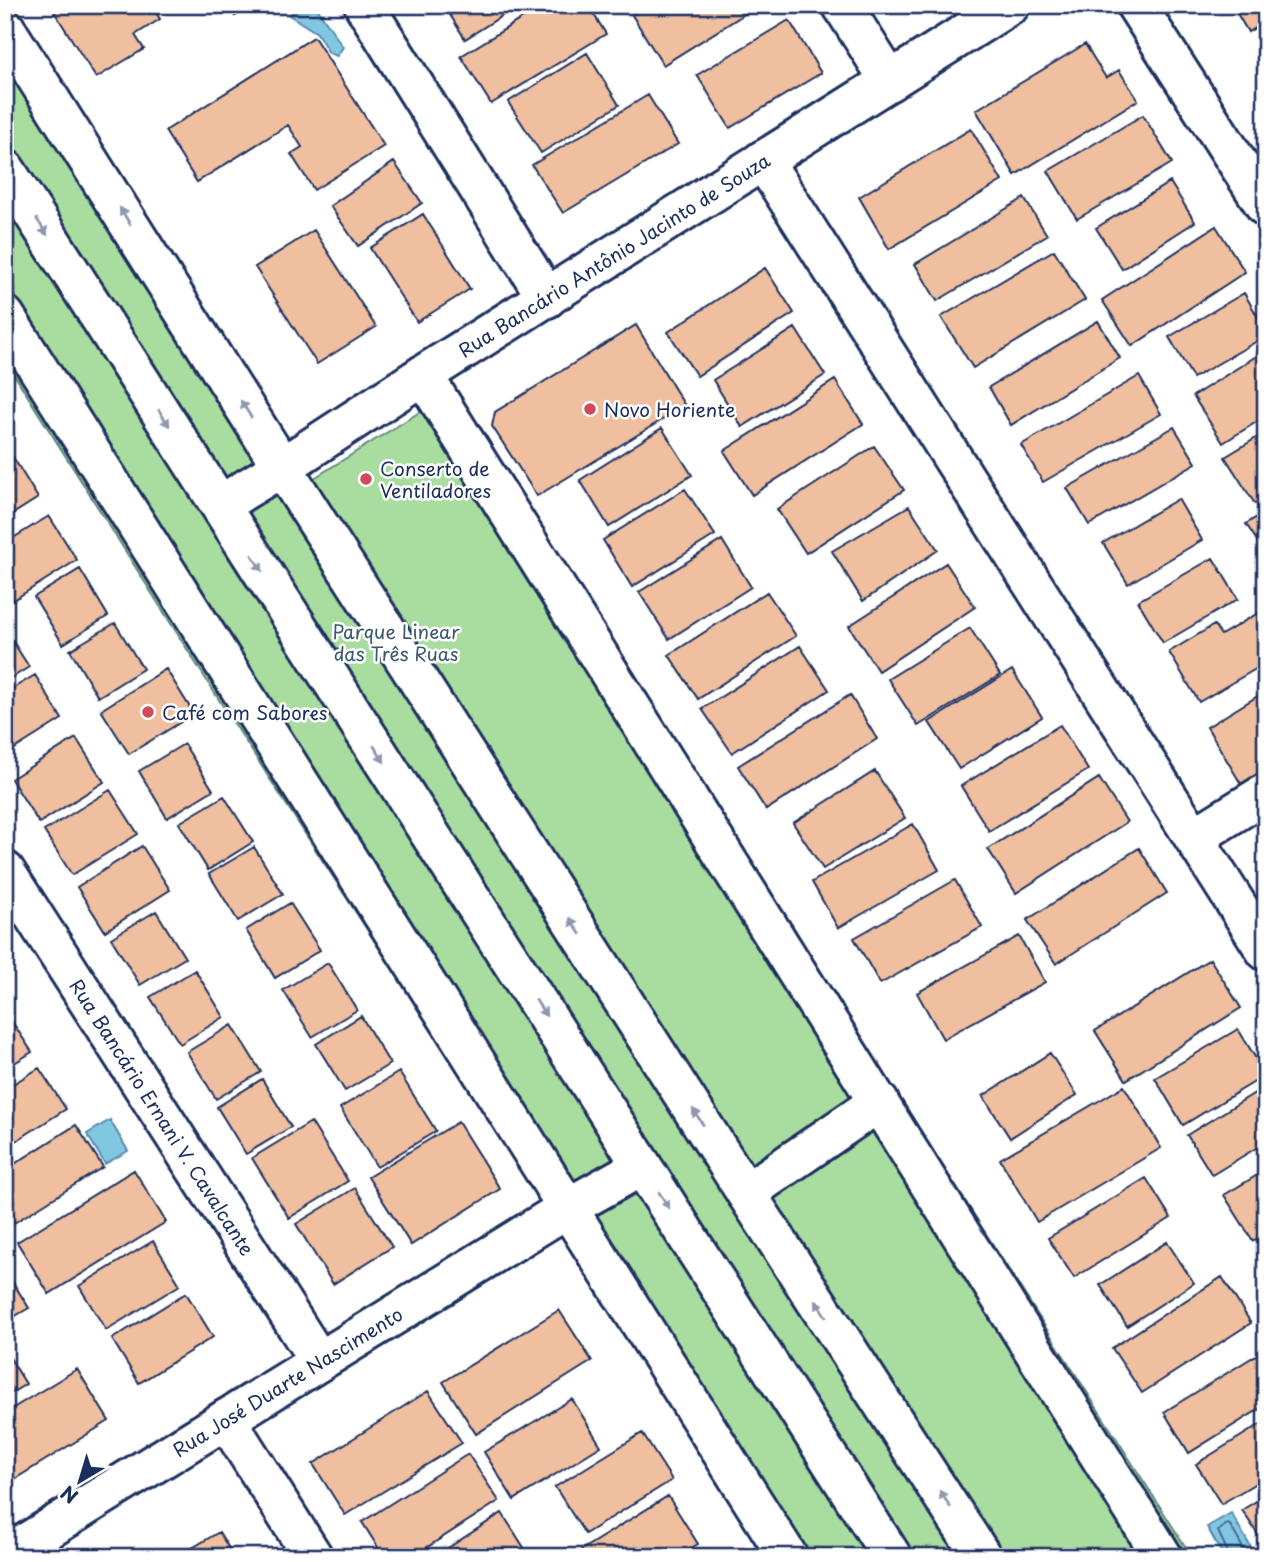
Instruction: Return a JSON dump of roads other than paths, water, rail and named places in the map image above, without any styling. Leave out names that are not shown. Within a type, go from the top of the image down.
[{"type":"street","points":[[364,5],[547,298]]},
{"type":"street","points":[[842,5],[890,81]]},
{"type":"street","name":"Rua Bancário Antônio Jacinto de Souza","points":[[220,505],[1010,5]]},
{"type":"street","points":[[1136,5],[1266,207]]},
{"type":"street","points":[[5,28],[282,467],[982,1557]]},
{"type":"street","points":[[763,160],[1266,951]]},
{"type":"street","points":[[5,169],[892,1557]]},
{"type":"street","points":[[5,316],[788,1557]]},
{"type":"street","points":[[423,375],[1163,1557]]},
{"type":"street","points":[[1195,837],[1266,793]]},
{"type":"street","name":"Rua Bancário Ernani V. Cavalcante","points":[[5,871],[320,1361]]},
{"type":"street","points":[[746,1193],[879,1102]]},
{"type":"street","name":"Rua José Duarte Nascimento","points":[[5,1556],[569,1207],[642,1166]]},
{"type":"street","points":[[226,1419],[313,1557]]},
{"type":"water","points":[[304,5],[315,5],[343,47],[337,56],[329,53],[317,33],[289,15]]},
{"type":"water","points":[[110,1120],[128,1151],[105,1164],[87,1134]]},
{"type":"water","points":[[1231,1513],[1255,1557],[1224,1557],[1207,1527]]},
{"type":"place","name":"Novo Horiente","points":[[590,409]]},
{"type":"place","name":"Conserto de Ventiladores","points":[[366,479]]},
{"type":"place","name":"Café com Sabores","points":[[148,712]]},
{"type":"park label","name":"Parque Linear das Três Ruas","points":[[396,642]]}]
